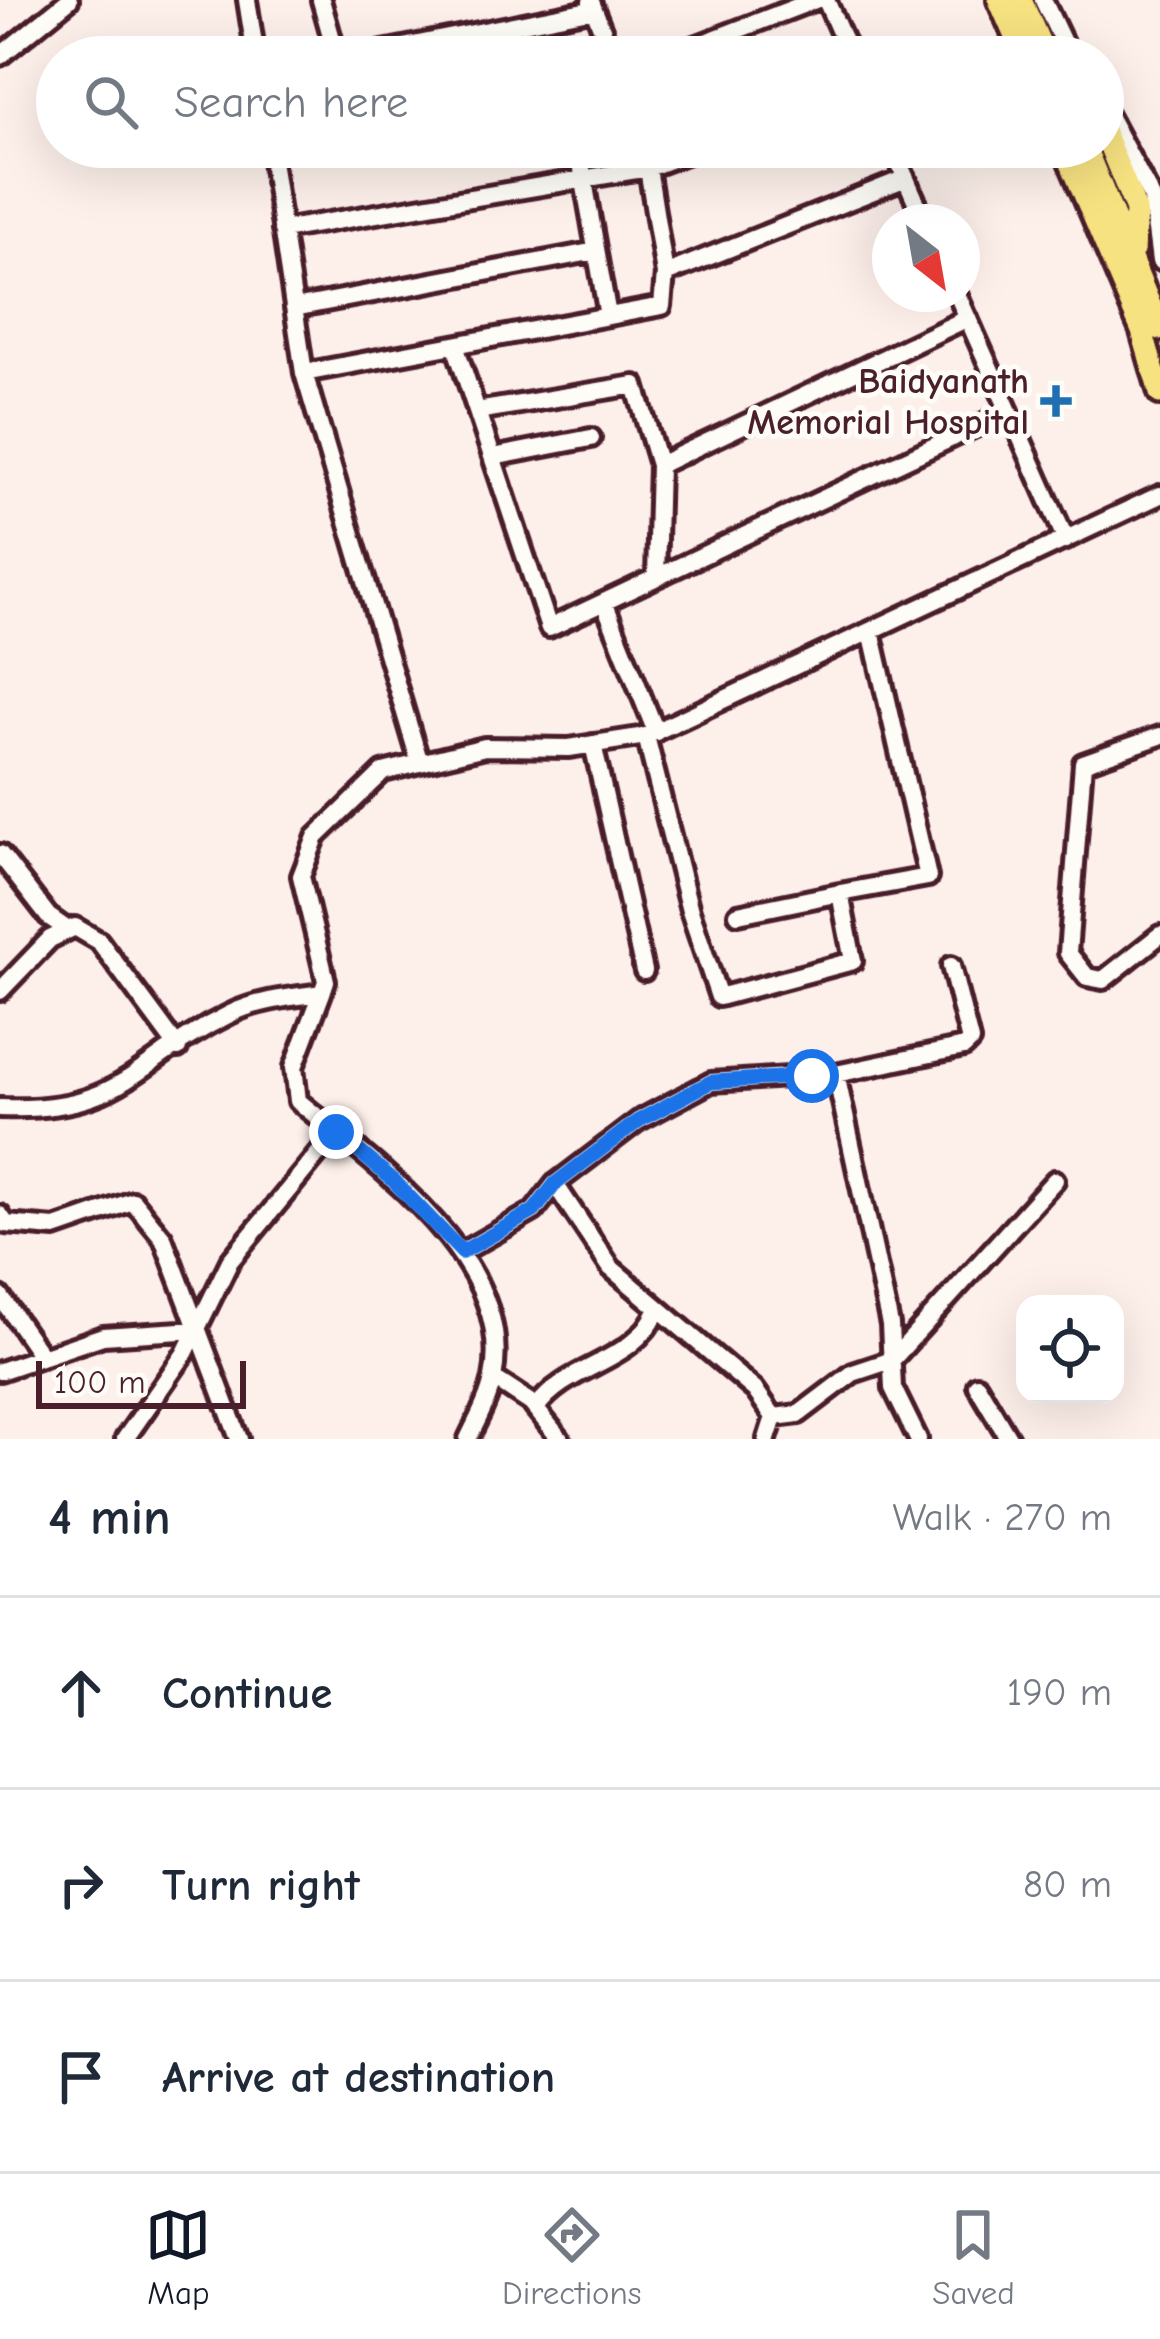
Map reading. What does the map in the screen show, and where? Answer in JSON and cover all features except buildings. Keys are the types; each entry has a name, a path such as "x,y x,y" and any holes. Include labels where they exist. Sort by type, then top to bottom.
{"main road":[{"path":"999,0 1015,36"},
{"path":"1021,0 1037,36"},
{"path":"1074,168 1154,333"},
{"path":"1094,168 1134,258 1154,333 1160,393"},
{"path":"1119,168 1136,210 1134,258"}],"street":[{"path":"0,56 69,0"},
{"path":"247,0 253,36"},
{"path":"321,0 331,36"},
{"path":"722,36 815,0"},
{"path":"826,0 842,36"},
{"path":"1043,0 1060,36"},
{"path":"450,36 592,5 605,36"},
{"path":"1124,145 1152,198 1154,245 1160,261"},
{"path":"273,168 304,373 419,760"},
{"path":"581,168 608,316"},
{"path":"282,230 648,168 665,274 662,306 304,373"},
{"path":"901,168 917,204"},
{"path":"665,274 906,178"},
{"path":"294,308 596,251"},
{"path":"965,312 1066,539"},
{"path":"659,465 968,318"},
{"path":"455,345 549,628 1009,411"},
{"path":"477,411 635,385 659,465 656,577"},
{"path":"493,458 591,438"},
{"path":"468,1439 493,1378 495,1348 473,1265 393,1180 298,1101 294,1066 326,981 301,876 316,837 383,772 485,747 593,744 651,734 1160,495"},
{"path":"604,602 651,734 690,911 719,997 853,961 840,893"},
{"path":"738,914 928,877 871,631"},
{"path":"1160,736 1083,763 1068,953 1087,976 1103,980 1160,935"},
{"path":"593,744 644,971"},
{"path":"0,854 48,916 65,928"},
{"path":"0,991 65,928 75,927 98,940 178,1048"},
{"path":"462,1252 534,1211 555,1184 638,1121 711,1082 836,1074 964,1047 970,1041 951,966"},
{"path":"0,1108 49,1110 104,1096 231,1013 280,998 322,993"},
{"path":"836,1074 890,1325 900,1408 918,1439"},
{"path":"125,1439 196,1330 230,1261 336,1132"},
{"path":"773,1417 799,1414 853,1373 892,1360 1055,1180"},
{"path":"555,1184 611,1268 754,1390 773,1417"},
{"path":"2,1223 55,1228 134,1202 164,1238 239,1439"},
{"path":"0,1296 42,1357"},
{"path":"536,1408 555,1388 640,1341 658,1309"},
{"path":"0,1371 103,1336 196,1330"},
{"path":"493,1378 536,1408 560,1439"},
{"path":"977,1384 1009,1439"},
{"path":"767,1439 773,1417"}],"place":[{"name":"Baidyanath Memorial Hospital","path":"1056,401"}],"route":[{"path":"336,1132 393,1180 462,1252 534,1211 555,1184 638,1121 711,1082 812,1076"}]}
